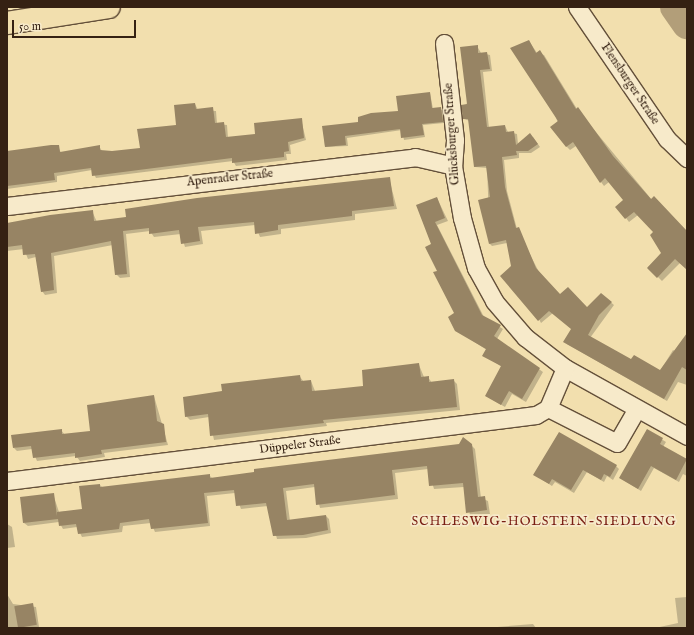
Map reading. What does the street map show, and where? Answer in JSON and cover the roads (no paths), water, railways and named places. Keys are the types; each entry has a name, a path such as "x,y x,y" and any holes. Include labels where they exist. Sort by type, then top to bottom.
{"highway":[{"path":"7,23 109,7"}],"street":[{"name":"Flensburger Straße","path":"577,7 667,139 687,158"},
{"name":"Glücksburger Straße","path":"444,43 455,140 452,166 462,218 476,268 494,301 526,337 565,368 687,436"},
{"name":"Apenrader Straße","path":"7,206 414,157 452,166"},
{"path":"565,368 548,408 617,443 637,409"},
{"name":"Düppeler Straße","path":"7,481 536,415 548,408"}],"waterway":[{"path":"675,7 687,24"}],"district":[{"name":"SCHLESWIG-HOLSTEIN-SIEDLUNG","path":"544,522"}]}
